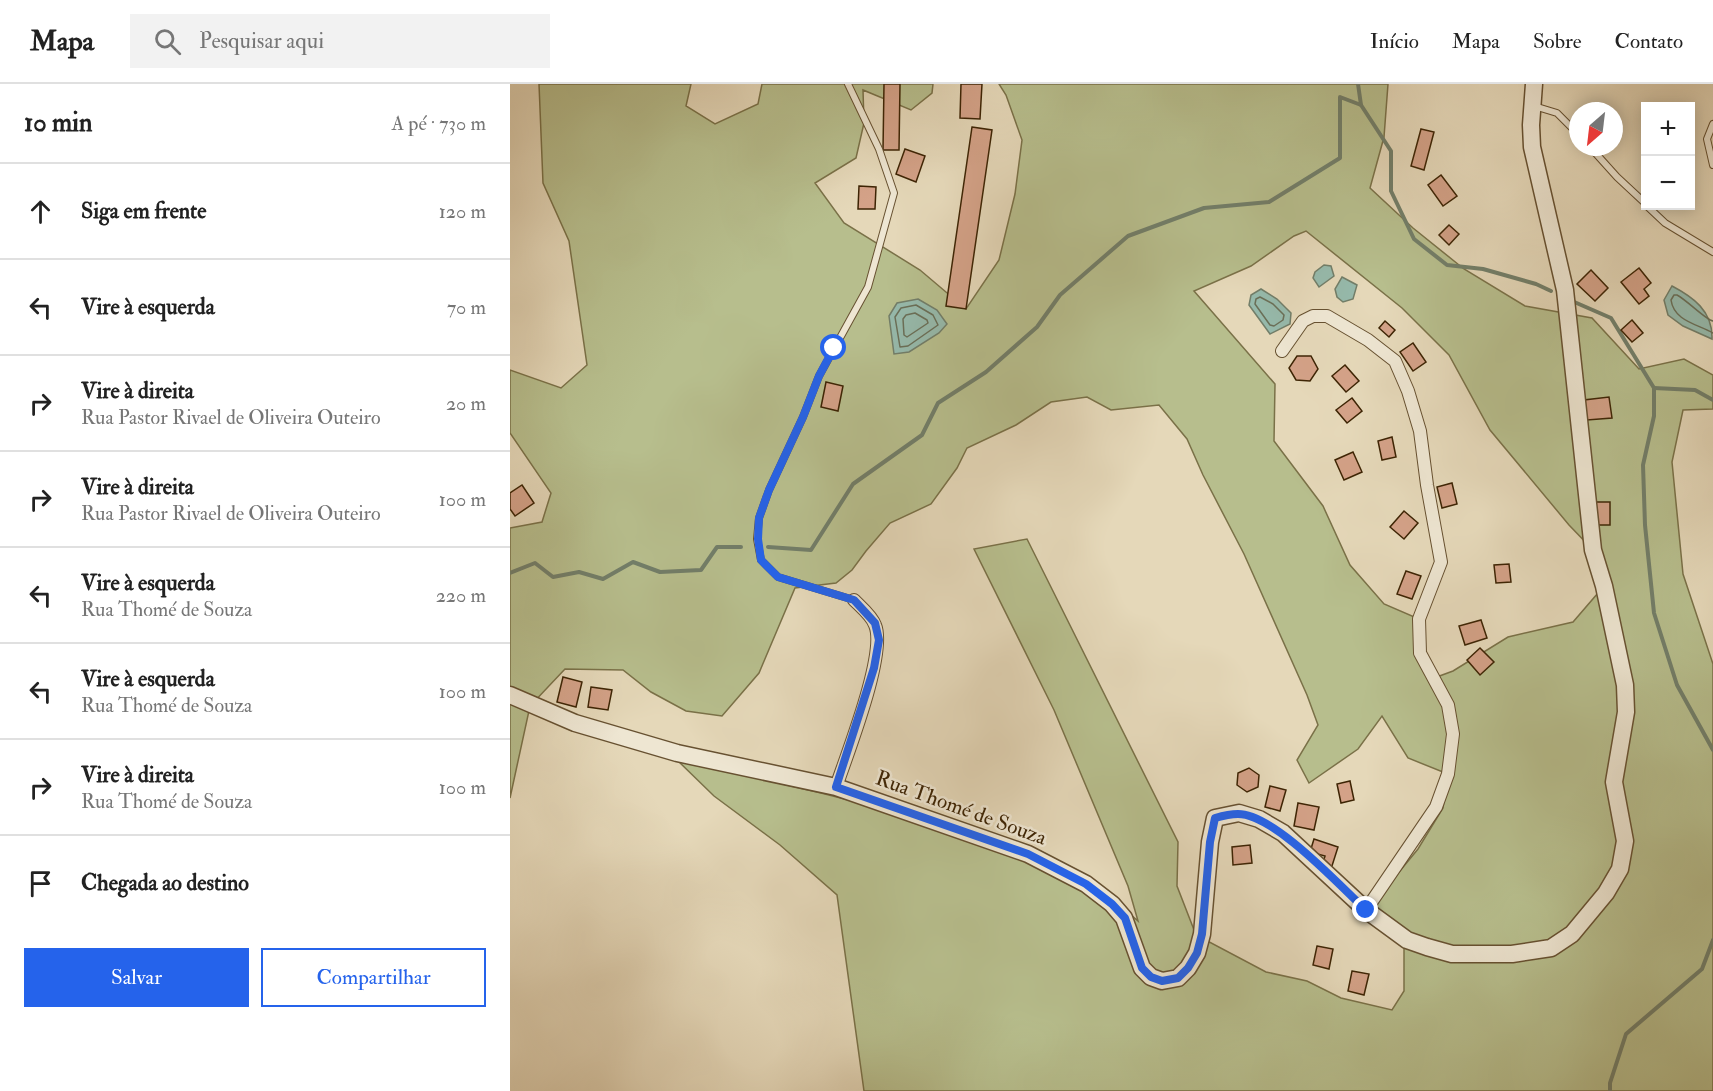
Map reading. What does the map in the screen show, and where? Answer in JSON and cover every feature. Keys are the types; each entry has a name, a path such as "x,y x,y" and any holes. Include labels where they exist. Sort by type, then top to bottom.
{"street":[{"path":"1282,351 1303,321 1313,316 1327,316 1368,339 1395,361 1408,391 1420,431 1426,485 1441,562 1419,619 1420,653 1448,705 1453,734 1448,774 1436,807 1366,910 1407,940 1452,954 1512,954 1551,948 1572,934 1606,893 1620,869 1625,841 1614,782 1626,712 1625,686 1604,586 1593,550 1565,290 1532,147 1534,84"},
{"path":"836,787 874,668 879,640 875,623 854,600"},
{"name":"Rua Thomé de Souza","path":"510,695 575,723 666,749 836,787 1028,854 1086,884 1112,904 1125,918 1142,968 1151,977 1162,981 1178,978 1188,968 1197,953 1202,934 1210,842 1215,818 1239,813 1259,819 1283,833 1366,910"}],"lane":[{"path":"848,84 879,149 894,193 868,287 819,376 803,417 769,490 759,518 758,539 761,560 778,577 854,600"},
{"path":"1533,106 1557,113 1569,125"},
{"path":"1713,124 1707,139 1713,165"},
{"path":"1598,156 1641,200"},
{"path":"1651,210 1665,223 1713,252"}],"green space":[{"path":"539,84 691,84 686,106 715,124 758,104 762,84 933,84 932,93 911,110 863,90 864,123 856,158 815,183 844,223 920,270 966,309 999,260 1015,194 1022,140 1006,95 999,84 1388,84 1384,137 1370,188 1413,228 1464,269 1525,306 1592,318 1639,369 1684,359 1713,375 1713,409 1683,410 1672,462 1683,574 1713,664 1713,1091 864,1091 837,895 780,845 714,796 676,759 1030,846 1121,906 1138,921 1128,886 1054,710 974,549 1027,539 1178,842 1177,886 1196,935 1266,972 1307,981 1341,998 1392,1010 1404,991 1404,935 1371,906 1418,849 1443,808 1448,774 1408,758 1382,716 1358,749 1309,783 1297,760 1318,725 1307,695 1244,554 1187,439 1159,405 1111,410 1087,397 1051,402 1016,425 967,448 957,468 931,504 890,523 852,570 836,583 795,588 759,673 722,716 686,711 651,692 623,670 565,669 530,706 510,798 510,528 542,522 551,493 510,433 510,370 561,388 587,365 569,241 543,183","holes":["1306,231 1402,308 1449,355 1490,430 1569,525 1593,550 1604,586 1573,622 1508,637 1453,671 1434,678 1420,653 1419,619 1384,604 1350,565 1323,506 1274,441 1275,384 1194,291 1251,266 1294,236"]}],"water":[{"path":"1324,265 1331,266 1334,276 1319,287 1313,278 1315,272"},
{"path":"1342,277 1357,285 1353,299 1343,302 1337,297 1335,289"},
{"path":"1672,286 1700,306 1709,320 1712,339 1683,326 1668,315 1664,300"},
{"path":"1261,289 1277,299 1291,313 1290,324 1270,334 1249,305 1251,295"},
{"path":"918,299 937,310 947,324 939,333 909,352 894,354 889,316 897,303"}],"building":[{"path":"884,84 900,84 899,150 883,150"},
{"path":"961,84 982,84 980,119 960,118"},
{"path":"972,127 992,130 966,309 946,306"},
{"path":"1421,129 1434,132 1424,170 1411,166"},
{"path":"905,149 925,156 916,182 896,174"},
{"path":"1441,175 1457,196 1443,206 1428,185"},
{"path":"859,186 876,187 875,209 858,209"},
{"path":"1449,225 1459,234 1449,245 1439,235"},
{"path":"1639,268 1651,283 1644,289 1649,296 1639,304 1621,282"},
{"path":"1591,270 1608,288 1595,301 1577,284"},
{"path":"1632,320 1643,333 1632,342 1621,330"},
{"path":"1385,321 1395,330 1389,337 1379,328"},
{"path":"1413,343 1426,362 1413,371 1400,352"},
{"path":"1297,356 1311,356 1318,369 1310,381 1296,380 1289,368"},
{"path":"1345,365 1359,381 1346,392 1332,376"},
{"path":"826,382 843,386 838,411 821,407"},
{"path":"1609,397 1612,418 1587,420 1584,400"},
{"path":"1352,398 1362,411 1347,423 1336,410"},
{"path":"1392,437 1396,457 1382,460 1378,441"},
{"path":"1353,452 1362,472 1344,480 1335,460"},
{"path":"1452,483 1457,504 1442,508 1437,487"},
{"path":"522,485 534,503 515,516 510,509 510,493"},
{"path":"1594,502 1610,502 1610,525 1594,525"},
{"path":"1404,511 1418,523 1404,539 1390,527"},
{"path":"1509,564 1511,582 1496,583 1494,565"},
{"path":"1406,571 1421,576 1412,599 1397,594"},
{"path":"1481,620 1487,638 1465,645 1459,626"},
{"path":"1480,648 1494,662 1480,675 1467,660"},
{"path":"563,677 582,682 576,707 557,702"},
{"path":"591,687 612,690 608,710 588,707"},
{"path":"1249,768 1259,775 1258,787 1247,792 1237,785 1238,773"},
{"path":"1350,781 1354,800 1341,803 1337,784"},
{"path":"1270,786 1286,790 1280,811 1265,807"},
{"path":"1298,803 1319,807 1314,830 1294,826"},
{"path":"1314,839 1338,847 1331,869 1322,866 1325,856 1310,852"},
{"path":"1250,845 1252,863 1233,865 1232,847"},
{"path":"1317,946 1333,949 1329,969 1313,965"},
{"path":"1352,971 1369,974 1364,995 1348,991"}],"waterway":[{"path":"1358,84 1361,105 1391,151 1391,191 1414,239 1447,265 1483,269 1536,284 1551,291"},
{"path":"768,547 811,550 853,484 922,435 938,403 986,372 1037,327 1060,295 1128,236 1204,208 1269,202 1340,158 1340,97 1361,105"},
{"path":"1572,301 1611,318 1654,388 1654,416 1643,465 1645,525 1654,613 1677,685 1713,750"},
{"path":"1654,388 1695,390 1713,400"},
{"path":"510,573 535,563 553,577 579,572 603,579 633,562 660,572 701,570 717,547 741,547"},
{"path":"1610,1091 1610,1083 1626,1034 1702,969 1713,940"}],"route":[{"path":"834,348 819,376 787,454 769,490 759,518 758,539 761,560 778,577 854,600 875,623 879,640 874,668 836,787 1028,854 1059,868 1086,884 1112,904 1125,918 1142,968 1151,977 1162,981 1178,978 1188,968 1197,953 1202,934 1210,842 1215,818 1239,813 1259,819 1283,833 1366,910"}]}
